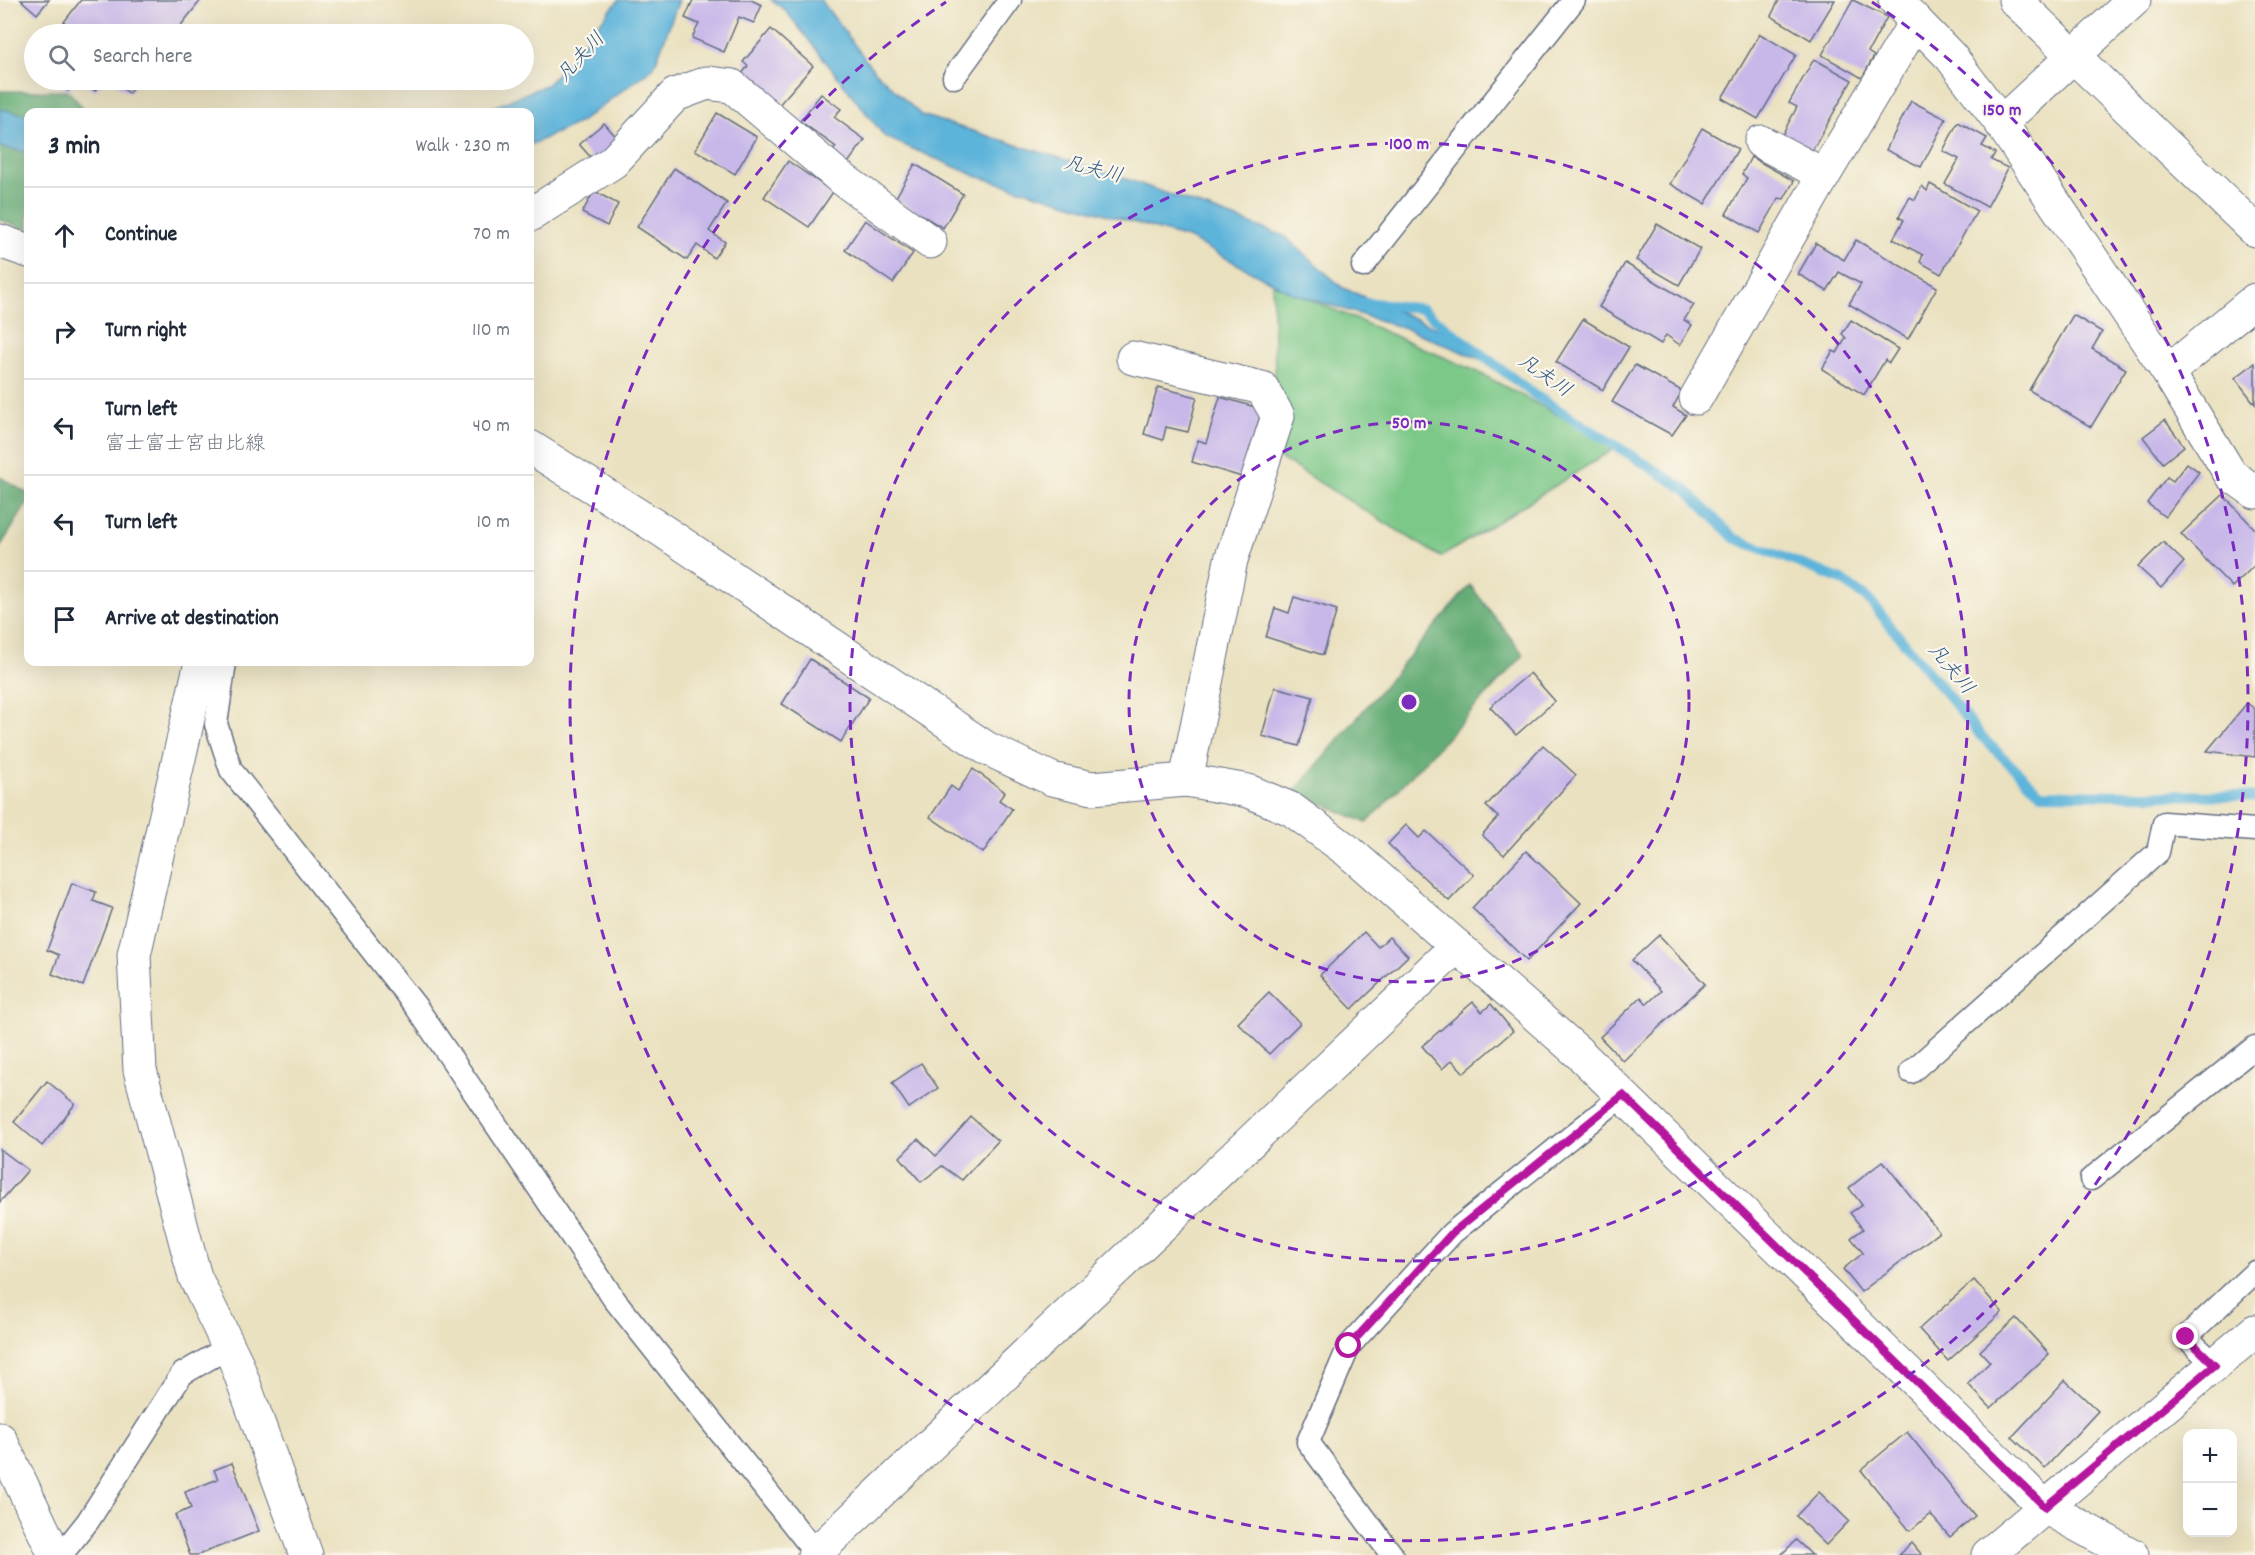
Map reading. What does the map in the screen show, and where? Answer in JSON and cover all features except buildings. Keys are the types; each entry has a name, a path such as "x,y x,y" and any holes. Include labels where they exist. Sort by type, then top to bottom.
{"street":[{"path":"2015,0 2255,230"},
{"path":"2001,123 2134,0"},
{"path":"1696,398 1824,175 1906,10 1951,57 2001,123 2168,372 2231,475 2255,492"},
{"path":"534,212 613,162 675,95 707,83 732,86 837,176 930,242"},
{"path":"1761,142 1824,175"},
{"path":"0,242 24,250"},
{"path":"2168,372 2255,300"},
{"path":"1133,358 1262,388 1278,416 1231,560 1186,780"},
{"path":"534,450 663,531 986,748 1052,779 1092,788 1186,780 1248,791 1291,809 1348,851 1580,1053 2045,1507 2132,1555"},
{"path":"200,666 134,955 140,1070 195,1277 236,1362 306,1555"},
{"path":"816,1554 1457,946"},
{"path":"1988,1555 2255,1331"},
{"path":"0,1439 55,1555"}],"lane":[{"path":"954,77 1010,0"},
{"path":"1363,267 1574,0"},
{"path":"224,666 216,724 231,770 417,1008 614,1299 816,1554"},
{"path":"1911,1072 2158,852 2163,824 2255,830"},
{"path":"2091,1179 2255,1047"},
{"path":"1392,1555 1308,1442 1349,1346 1452,1233 1623,1095"},
{"path":"2215,1365 2186,1337 2255,1272"},
{"path":"61,1555 88,1521 182,1374 229,1347"}],"green space":[{"path":"0,91 68,91 83,108 24,108 24,229 0,220"},
{"path":"1272,283 1476,371 1617,447 1441,557 1278,457"},
{"path":"0,477 24,492 24,508 0,547"},
{"path":"1470,585 1524,655 1367,823 1294,792"}],"water":[{"path":"619,0 679,0 654,67 580,122 534,143 534,108 491,108 548,84"},
{"path":"771,0 821,0 871,67 921,115 1121,177 1284,236 1343,288 1461,338 1496,366 1410,330 1292,293 1190,239 976,176 885,137 786,11"},
{"path":"0,109 24,114 24,151 0,147"}],"waterway":[{"name":"凡夫川","path":"1366,302 1422,309 1535,395 1685,489 1734,538 1842,580 1869,600 1983,738 2041,794 2255,798"}],"route":[{"path":"1349,1346 1452,1233 1623,1095 2045,1507 2215,1365 2186,1337"}]}
